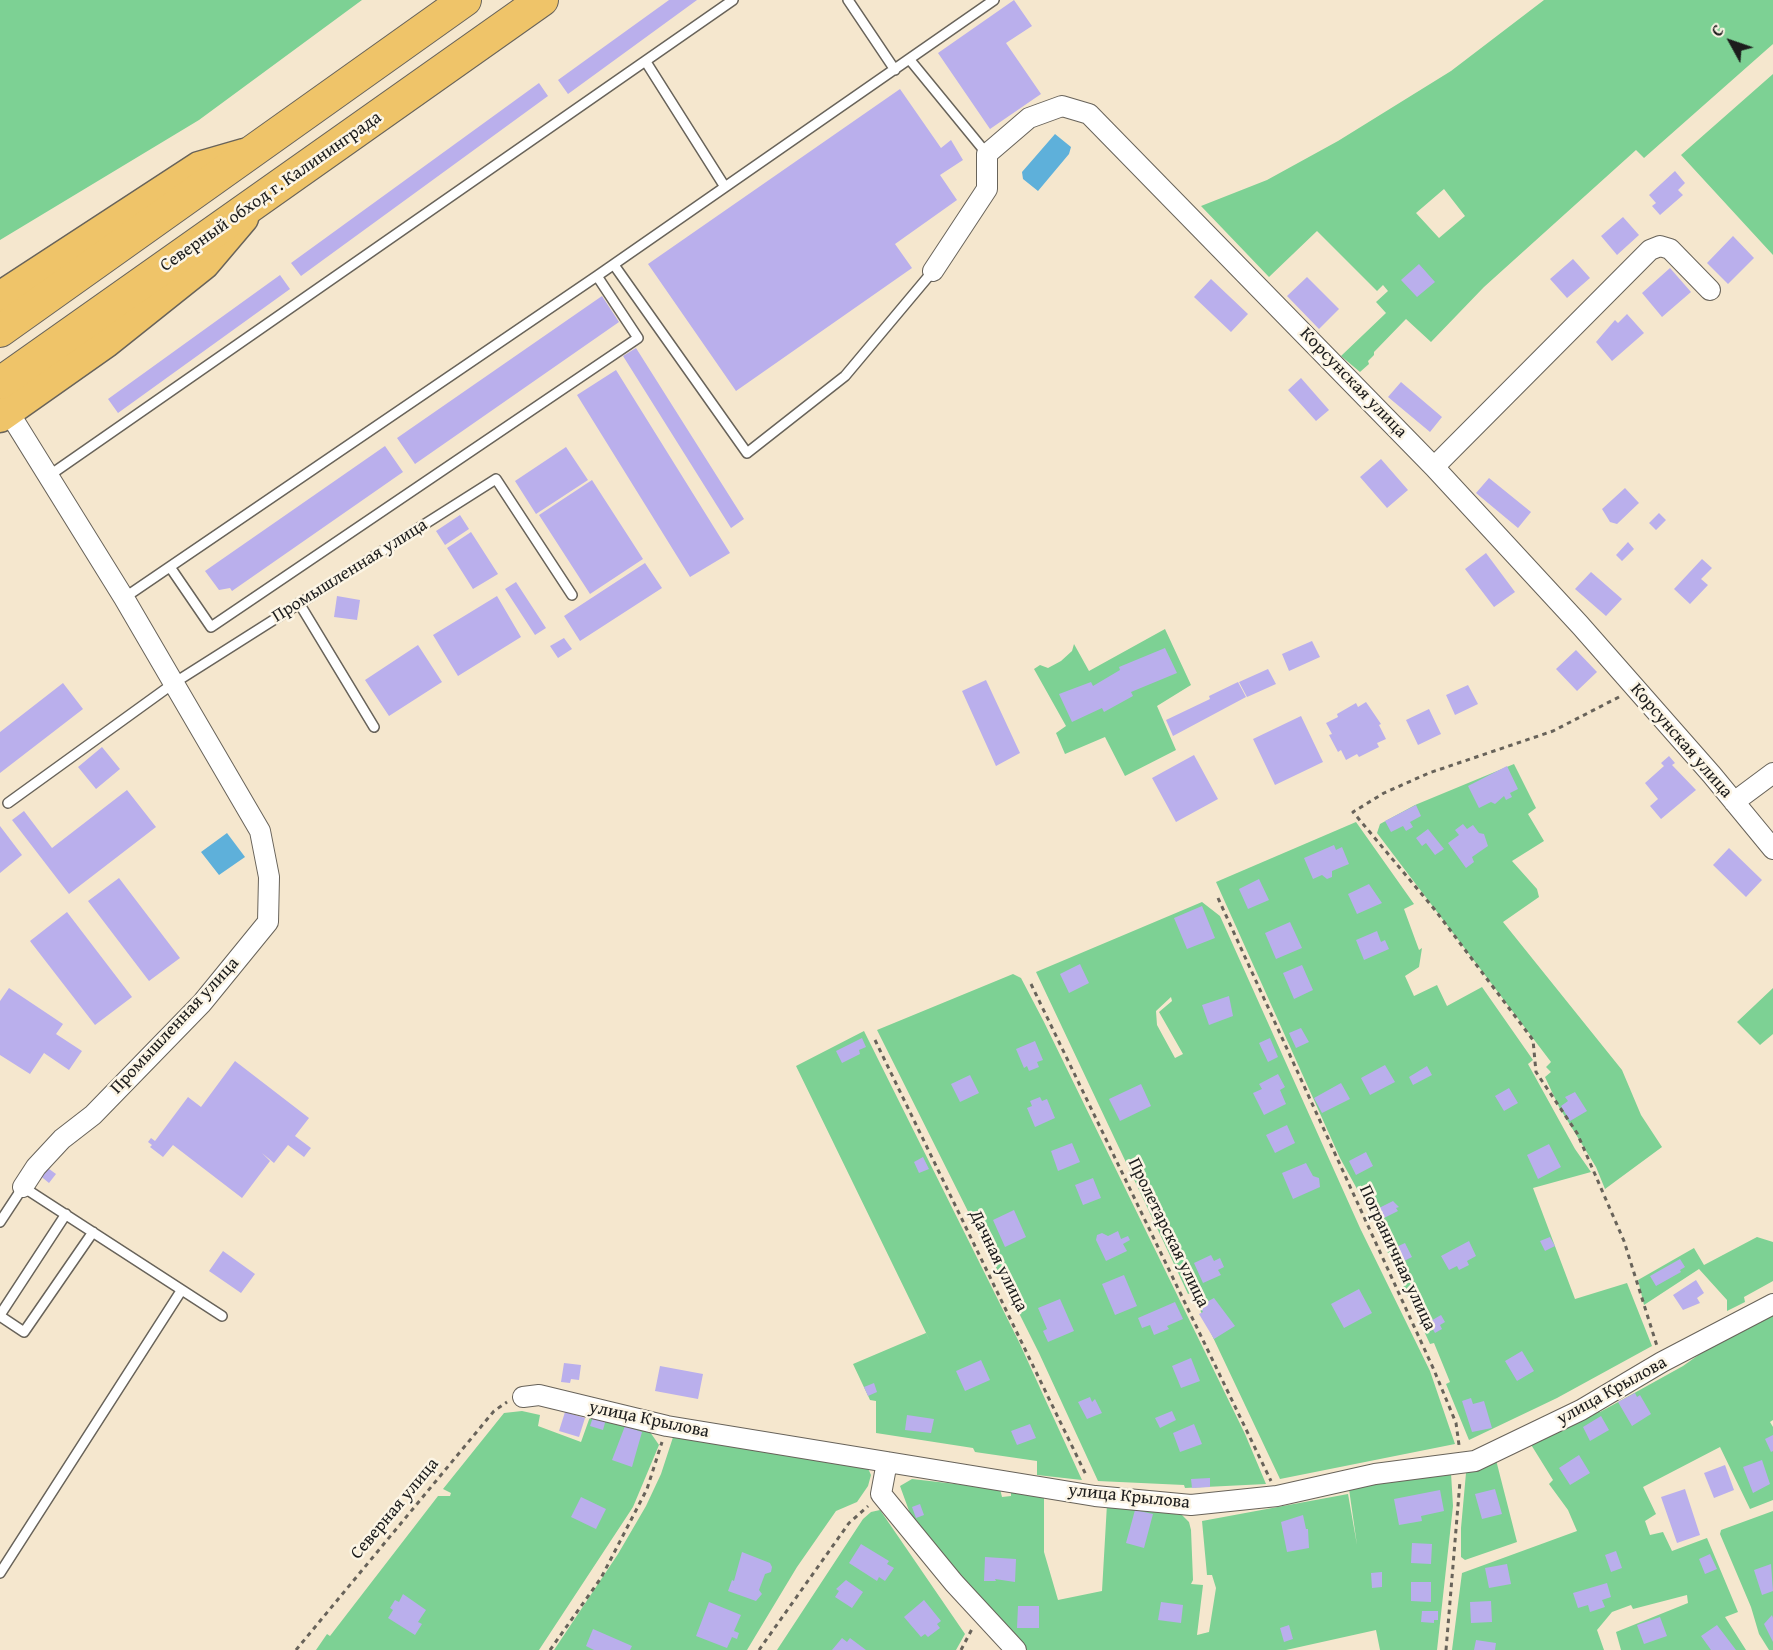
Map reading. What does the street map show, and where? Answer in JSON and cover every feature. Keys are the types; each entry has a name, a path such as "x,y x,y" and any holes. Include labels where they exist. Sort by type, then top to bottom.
{"highway":[{"path":"0,330 161,219 247,153 465,0"},
{"name":"Северный обход г. Калининграда","path":"3,404 254,204 542,0"}],"main road":[{"path":"0,297 199,167 247,153"}],"street":[{"name":"Корсунская улица","path":"987,154 1029,118 1062,106 1089,114 1434,467 1636,688 1773,849"},
{"path":"933,271 987,189 987,154"},
{"path":"1434,467 1650,250 1660,246 1670,249 1710,290"},
{"name":"Промышленная улица","path":"3,404 124,598 260,831 268,878 268,922 202,1003 93,1115 62,1139 23,1187"},
{"path":"1734,802 1773,773"},
{"name":"улица Крылова","path":"523,1397 539,1395 668,1426 1095,1496 1191,1505 1277,1496 1375,1474 1475,1461 1581,1410 1662,1362 1773,1304"},
{"path":"887,1462 881,1494 947,1574 1016,1650"}],"lane":[{"path":"50,476 733,0"},
{"path":"848,0 896,70"},
{"path":"124,598 614,265 994,0"},
{"path":"910,60 987,154"},
{"path":"646,62 725,187"},
{"path":"614,265 747,453 845,376 933,271"},
{"path":"170,567 211,627 638,338 597,276"},
{"name":"Промышленная улица","path":"174,683 496,479 573,595"},
{"path":"299,603 374,727"},
{"path":"8,803 174,683"},
{"path":"0,1222 23,1187 222,1316"},
{"path":"66,1214 0,1316 24,1332 93,1232"},
{"path":"0,1573 181,1291"}],"path":[{"path":"1636,688 1553,731 1429,773 1384,793 1353,812 1435,910 1533,1041 1536,1072 1577,1133 1624,1241 1662,1362"},
{"name":"Пограничная улица","path":"1218,898 1434,1370 1456,1423 1462,1462 1446,1650"},
{"name":"Пролетарская улица","path":"1031,984 1194,1317 1277,1496"},
{"name":"Дачная улица","path":"875,1040 1080,1459 1095,1496"},
{"name":"Северная улица","path":"296,1650 494,1411 508,1401 523,1397"},
{"path":"550,1650 601,1578 647,1490 668,1426"},
{"path":"759,1650 849,1523 881,1494"}],"green space":[{"path":"0,0 362,0 199,120 0,240"},
{"path":"1544,0 1773,0 1773,44 1644,158 1636,150 1484,287 1431,342 1406,319 1374,352 1368,361 1369,364 1360,372 1341,356 1386,313 1376,302 1388,291 1383,285 1377,291 1317,231 1269,277 1201,206 1267,180 1338,141 1451,71","holes":["1444,189 1465,216 1439,238 1416,213"]},
{"path":"1773,74 1773,255 1681,155"},
{"path":"1165,629 1191,685 1157,706 1176,750 1125,776 1105,737 1065,754 1056,733 1066,726 1034,669 1040,665 1048,668 1061,661 1072,651 1074,644 1089,671"},
{"path":"1514,764 1536,808 1528,814 1544,841 1512,861 1537,889 1539,897 1503,922 1622,1070 1641,1115 1662,1147 1605,1189 1596,1167 1559,1107 1545,1077 1551,1072 1546,1067 1551,1062 1377,833 1380,824 1415,805"},
{"path":"1356,822 1414,904 1404,909 1419,950 1422,948 1419,967 1405,976 1414,996 1437,985 1447,1006 1482,987 1533,1060 1528,1064 1575,1149 1591,1172 1533,1188 1575,1299 1627,1283 1652,1346 1557,1398 1469,1440 1446,1384 1450,1382 1434,1343 1430,1344 1387,1251 1390,1249 1340,1158 1216,882"},
{"path":"1202,902 1220,916 1360,1228 1430,1371 1455,1444 1280,1479 1192,1293 1188,1294 1036,972","holes":["1171,997 1172,1001 1159,1012 1183,1054 1175,1058 1157,1025 1156,1011"]},
{"path":"1013,974 1021,978 1044,1022 1245,1434 1266,1484 1185,1488 1184,1485 1098,1481 1039,1353 877,1030"},
{"path":"1773,988 1773,1034 1760,1045 1737,1022"},
{"path":"864,1031 1019,1342 1082,1480 1037,1475 1037,1461 975,1452 973,1448 876,1433 876,1401 870,1400 853,1364 926,1333 930,1341 796,1066"},
{"path":"1757,1237 1773,1242 1773,1281 1744,1297 1745,1302 1727,1311 1727,1300 1699,1269 1644,1305 1638,1280 1694,1248 1704,1265"},
{"path":"1773,1315 1773,1420 1770,1422 1773,1427 1773,1500 1750,1509 1720,1447 1643,1487 1656,1514 1645,1521 1650,1535 1663,1532 1672,1551 1707,1538 1738,1612 1725,1617 1746,1650 1621,1650 1616,1632 1688,1603 1687,1595 1633,1609 1631,1605 1612,1612 1597,1630 1604,1650 1452,1650 1462,1573 1577,1531 1568,1510 1549,1484 1553,1480 1530,1443 1595,1407 1600,1412 1683,1366 1728,1334"},
{"path":"522,1411 540,1415 538,1426 581,1442 591,1414 648,1429 659,1445 633,1507 539,1650 316,1650 327,1634 330,1636 438,1496 450,1496 451,1493 443,1489 504,1413"},
{"path":"676,1428 866,1464 871,1475 868,1486 857,1502 836,1511 797,1567 747,1650 554,1650 618,1554 646,1506 661,1474"},
{"path":"1495,1456 1517,1542 1465,1560 1461,1557 1461,1528 1466,1473 1491,1461"},
{"path":"1442,1471 1451,1473 1453,1506 1437,1650 1380,1650 1376,1630 1286,1650 1023,1650 976,1592 973,1592 969,1584 940,1556 912,1519 900,1486 912,1479 1000,1489 1002,1497 1011,1496 1011,1490 1044,1493 1044,1552 1058,1600 1102,1591 1107,1504 1182,1515 1189,1522 1191,1530 1193,1580 1191,1584 1203,1585 1197,1635 1209,1632 1216,1588 1212,1575 1207,1575 1202,1521 1348,1494 1357,1545 1349,1489"},
{"path":"880,1510 965,1634 956,1650 777,1650 863,1519 871,1512"},
{"path":"1773,1511 1773,1650 1769,1650 1759,1634 1751,1607 1720,1534 1721,1530"}],"water":[{"path":"1055,134 1071,147 1069,154 1038,191 1023,179 1022,172"},
{"path":"227,833 245,857 219,875 201,852"}],"building":[{"path":"669,0 697,0 568,94 558,80"},
{"path":"1014,0 1032,26 1006,43 1041,94 990,129 938,53"},
{"path":"539,83 548,96 301,276 291,263"},
{"path":"900,89 941,148 951,140 963,160 940,175 957,200 895,244 912,268 736,391 648,264"},
{"path":"1675,171 1685,183 1678,190 1683,195 1660,215 1652,206 1656,203 1649,195"},
{"path":"1623,217 1639,235 1617,255 1601,236"},
{"path":"1733,236 1754,258 1728,284 1707,263"},
{"path":"1573,259 1590,278 1567,298 1550,279"},
{"path":"1419,264 1435,282 1417,297 1401,280"},
{"path":"1670,268 1691,292 1662,317 1642,293"},
{"path":"280,275 290,289 118,413 108,399"},
{"path":"1307,277 1339,309 1319,329 1287,296"},
{"path":"1211,279 1248,314 1231,332 1194,297"},
{"path":"602,296 619,322 415,464 397,438"},
{"path":"1627,314 1644,333 1612,361 1596,342 1615,320 1618,323"},
{"path":"636,348 744,519 731,528 623,356"},
{"path":"616,370 730,553 690,577 577,395"},
{"path":"1301,378 1329,410 1316,421 1288,390"},
{"path":"1401,382 1442,417 1430,432 1388,397"},
{"path":"385,446 403,472 232,591 230,588 219,590 205,571"},
{"path":"566,447 588,480 536,514 515,481"},
{"path":"1381,459 1408,490 1387,508 1360,477"},
{"path":"1489,478 1531,512 1518,528 1476,493"},
{"path":"592,480 643,559 590,594 539,515"},
{"path":"1625,488 1639,503 1617,524 1610,522 1602,509"},
{"path":"1659,513 1666,520 1656,530 1649,523"},
{"path":"460,515 469,529 445,545 436,531"},
{"path":"471,532 498,574 473,589 447,548"},
{"path":"1628,542 1634,549 1622,561 1616,555"},
{"path":"1486,553 1515,592 1494,607 1465,569"},
{"path":"1702,559 1712,568 1701,579 1708,585 1690,604 1674,589"},
{"path":"645,563 662,588 580,641 564,616"},
{"path":"1591,572 1622,599 1606,616 1575,589"},
{"path":"516,582 546,628 535,635 505,589"},
{"path":"337,596 360,600 357,620 334,617"},
{"path":"497,596 521,637 458,676 433,635"},
{"path":"564,638 572,649 558,658 550,646"},
{"path":"1312,641 1320,657 1289,671 1282,654"},
{"path":"418,645 442,682 389,716 365,680"},
{"path":"1165,648 1177,673 1131,692 1133,696 1104,712 1102,708 1072,722 1059,694 1091,682 1093,686 1120,670 1119,667"},
{"path":"1576,650 1597,672 1577,691 1556,669"},
{"path":"1268,669 1276,684 1247,697 1239,682"},
{"path":"986,680 1020,753 996,766 962,691"},
{"path":"1238,682 1246,697 1173,736 1166,720 1210,699 1209,696"},
{"path":"63,683 83,709 0,773 0,732"},
{"path":"1468,685 1478,704 1455,715 1446,695"},
{"path":"1366,702 1381,724 1379,725 1386,739 1377,743 1379,747 1359,757 1357,754 1346,760 1341,750 1338,752 1329,735 1332,734 1326,723 1356,703 1358,707"},
{"path":"1429,709 1441,734 1418,745 1406,720"},
{"path":"1301,716 1323,762 1275,785 1253,739"},
{"path":"102,747 120,769 96,789 78,767"},
{"path":"1194,755 1218,799 1176,822 1152,778"},
{"path":"1669,756 1675,763 1672,765 1696,790 1661,819 1650,806 1658,799 1645,783 1664,766 1661,763"},
{"path":"1507,766 1518,789 1510,793 1512,797 1506,800 1504,796 1495,804 1491,802 1479,808 1468,786"},
{"path":"127,790 156,827 69,894 12,820 24,811 52,848"},
{"path":"1416,805 1421,816 1410,822 1413,827 1406,831 1403,826 1391,832 1385,821"},
{"path":"1463,824 1467,829 1473,825 1479,833 1484,834 1488,846 1472,857 1474,862 1466,868 1448,843 1459,835 1455,830"},
{"path":"0,826 22,855 0,873"},
{"path":"1428,829 1444,849 1435,855 1426,843 1422,846 1416,838"},
{"path":"1334,845 1336,850 1342,847 1349,864 1332,871 1332,877 1327,879 1322,875 1313,879 1304,858"},
{"path":"1729,848 1762,880 1746,897 1713,865"},
{"path":"119,878 180,958 149,981 88,901"},
{"path":"1259,879 1269,900 1248,909 1239,889"},
{"path":"1369,884 1382,903 1357,914 1348,894"},
{"path":"1202,906 1215,938 1187,949 1174,918"},
{"path":"67,912 132,997 95,1025 30,941"},
{"path":"1290,922 1302,948 1276,959 1265,933"},
{"path":"1377,931 1381,942 1385,940 1389,949 1364,960 1356,940"},
{"path":"1080,964 1089,983 1069,993 1060,974"},
{"path":"1302,965 1313,990 1294,999 1283,973"},
{"path":"9,988 63,1024 56,1034 82,1051 69,1070 44,1053 30,1074 0,1055 0,1001"},
{"path":"1229,996 1233,1016 1209,1025 1202,1005"},
{"path":"1301,1028 1309,1042 1296,1048 1289,1033"},
{"path":"862,1038 866,1047 859,1050 860,1054 842,1063 836,1051"},
{"path":"1270,1038 1278,1057 1268,1062 1259,1043"},
{"path":"1035,1041 1043,1060 1037,1062 1039,1067 1029,1071 1027,1066 1024,1068 1016,1049"},
{"path":"235,1061 309,1118 295,1136 311,1148 304,1157 288,1145 274,1163 262,1153 270,1161 242,1198 173,1145 163,1157 150,1147 152,1145 148,1142 151,1138 155,1141 188,1097 201,1107"},
{"path":"1385,1065 1395,1082 1370,1095 1361,1078"},
{"path":"1427,1066 1432,1075 1413,1085 1409,1077"},
{"path":"1278,1074 1285,1087 1280,1090 1286,1104 1264,1115 1253,1093 1262,1089 1259,1084"},
{"path":"970,1075 979,1093 960,1102 951,1084"},
{"path":"1341,1083 1350,1099 1322,1113 1314,1098"},
{"path":"1141,1084 1151,1106 1120,1121 1109,1099"},
{"path":"1509,1088 1518,1103 1504,1111 1495,1096"},
{"path":"1575,1092 1587,1111 1570,1121 1561,1106 1568,1101 1565,1097"},
{"path":"1040,1097 1042,1101 1047,1099 1055,1118 1035,1127 1027,1108 1032,1106 1030,1101"},
{"path":"1287,1125 1295,1143 1275,1153 1266,1135"},
{"path":"1072,1143 1080,1162 1058,1171 1051,1151"},
{"path":"1549,1144 1561,1167 1538,1179 1527,1155"},
{"path":"1366,1152 1373,1166 1356,1175 1349,1161"},
{"path":"923,1157 929,1169 919,1173 914,1162"},
{"path":"1306,1163 1313,1176 1319,1178 1320,1187 1293,1199 1282,1173"},
{"path":"45,1166 56,1174 49,1183 38,1174"},
{"path":"1093,1178 1101,1198 1083,1205 1075,1185"},
{"path":"1393,1201 1399,1207 1396,1208 1398,1211 1384,1218 1379,1208"},
{"path":"1014,1210 1026,1237 1005,1247 993,1220"},
{"path":"1118,1231 1121,1239 1128,1236 1130,1240 1123,1244 1127,1251 1106,1261 1096,1240 1097,1235 1102,1233 1108,1236"},
{"path":"1550,1237 1555,1246 1545,1251 1540,1241"},
{"path":"1469,1241 1476,1256 1467,1261 1469,1265 1459,1270 1457,1266 1449,1270 1441,1256"},
{"path":"1405,1243 1412,1257 1400,1263 1394,1248"},
{"path":"223,1251 255,1274 241,1293 209,1271"},
{"path":"1211,1255 1214,1261 1220,1258 1224,1267 1218,1270 1221,1275 1203,1283 1194,1263"},
{"path":"1680,1259 1685,1267 1680,1270 1681,1272 1656,1286 1650,1276"},
{"path":"1124,1275 1137,1306 1115,1315 1102,1284"},
{"path":"1696,1280 1704,1293 1697,1298 1700,1303 1683,1310 1673,1295"},
{"path":"1359,1289 1372,1313 1344,1328 1331,1304"},
{"path":"1214,1298 1235,1326 1214,1339 1199,1314 1203,1312 1199,1306"},
{"path":"1060,1299 1074,1331 1048,1342 1043,1331 1047,1329 1038,1308"},
{"path":"1175,1302 1183,1319 1167,1326 1169,1329 1154,1335 1150,1325 1142,1328 1138,1318"},
{"path":"1441,1315 1445,1322 1440,1325 1442,1329 1435,1333 1429,1322"},
{"path":"1522,1351 1534,1371 1517,1381 1505,1361"},
{"path":"1191,1358 1200,1381 1181,1388 1172,1366"},
{"path":"981,1360 990,1380 965,1391 956,1371"},
{"path":"564,1363 581,1365 579,1380 571,1379 570,1383 561,1382"},
{"path":"660,1366 703,1374 698,1399 655,1391"},
{"path":"874,1383 877,1392 868,1396 864,1387"},
{"path":"1635,1393 1637,1397 1640,1395 1651,1414 1632,1426 1618,1402"},
{"path":"1090,1397 1092,1402 1095,1399 1102,1413 1087,1419 1078,1402"},
{"path":"1471,1398 1473,1404 1484,1401 1492,1428 1472,1432 1462,1401"},
{"path":"1172,1411 1176,1420 1160,1428 1155,1418"},
{"path":"565,1412 585,1418 579,1437 559,1431"},
{"path":"907,1415 934,1419 931,1433 905,1430"},
{"path":"1601,1416 1609,1430 1590,1441 1583,1427"},
{"path":"593,1417 606,1419 603,1430 590,1426"},
{"path":"1030,1424 1036,1438 1017,1445 1011,1431"},
{"path":"1194,1424 1202,1444 1180,1452 1173,1433"},
{"path":"625,1426 642,1432 632,1467 612,1460"},
{"path":"1773,1435 1773,1451 1771,1452 1765,1439"},
{"path":"1579,1455 1590,1473 1570,1485 1559,1468"},
{"path":"1762,1460 1770,1484 1753,1493 1743,1467"},
{"path":"1725,1465 1734,1490 1714,1498 1704,1473"},
{"path":"1210,1478 1210,1487 1192,1488 1191,1479"},
{"path":"1495,1489 1502,1514 1482,1519 1475,1494"},
{"path":"1685,1489 1700,1535 1677,1543 1661,1497"},
{"path":"1440,1490 1444,1511 1421,1516 1422,1521 1399,1525 1394,1499"},
{"path":"581,1497 606,1509 596,1529 571,1517"},
{"path":"920,1504 924,1515 916,1518 912,1507"},
{"path":"1135,1510 1153,1514 1144,1548 1126,1543"},
{"path":"1303,1515 1306,1529 1308,1529 1309,1548 1287,1552 1281,1522"},
{"path":"1412,1543 1432,1544 1431,1564 1411,1563"},
{"path":"861,1544 889,1561 887,1564 894,1568 885,1581 879,1577 877,1581 849,1563"},
{"path":"1616,1551 1622,1568 1611,1572 1605,1555"},
{"path":"742,1552 770,1563 772,1567 771,1572 765,1574 759,1590 762,1594 756,1601 728,1591 732,1580 734,1581"},
{"path":"1710,1554 1717,1569 1705,1574 1699,1559"},
{"path":"985,1557 1016,1559 1015,1582 995,1579 996,1581 984,1581"},
{"path":"1507,1564 1511,1584 1489,1588 1485,1568"},
{"path":"1771,1564 1773,1591 1762,1595 1754,1570"},
{"path":"1382,1572 1382,1587 1372,1588 1371,1573"},
{"path":"846,1580 863,1592 852,1608 835,1597 839,1591 836,1589"},
{"path":"1411,1582 1431,1582 1431,1602 1411,1601"},
{"path":"1607,1583 1611,1597 1602,1600 1605,1607 1590,1612 1588,1605 1578,1608 1573,1593"},
{"path":"403,1594 426,1610 418,1622 422,1624 415,1635 388,1618 395,1600 399,1602"},
{"path":"924,1600 941,1621 937,1624 940,1628 928,1637 925,1634 921,1637 904,1617"},
{"path":"1491,1601 1492,1622 1471,1623 1470,1602"},
{"path":"709,1602 741,1615 734,1631 739,1633 737,1639 732,1637 727,1648 696,1636"},
{"path":"1161,1602 1183,1605 1181,1623 1158,1620"},
{"path":"1018,1606 1039,1606 1039,1628 1017,1628"},
{"path":"1422,1611 1438,1611 1438,1620 1434,1620 1434,1623 1421,1622"},
{"path":"1772,1615 1773,1618 1773,1642 1764,1624"},
{"path":"1660,1617 1667,1636 1644,1644 1637,1625"},
{"path":"1289,1625 1293,1639 1284,1642 1280,1628"},
{"path":"1717,1625 1736,1650 1711,1650 1701,1636"},
{"path":"593,1629 632,1646 630,1650 594,1650 586,1646"},
{"path":"842,1638 847,1642 850,1638 866,1650 832,1650"},
{"path":"1476,1640 1496,1643 1495,1650 1474,1650"}]}
